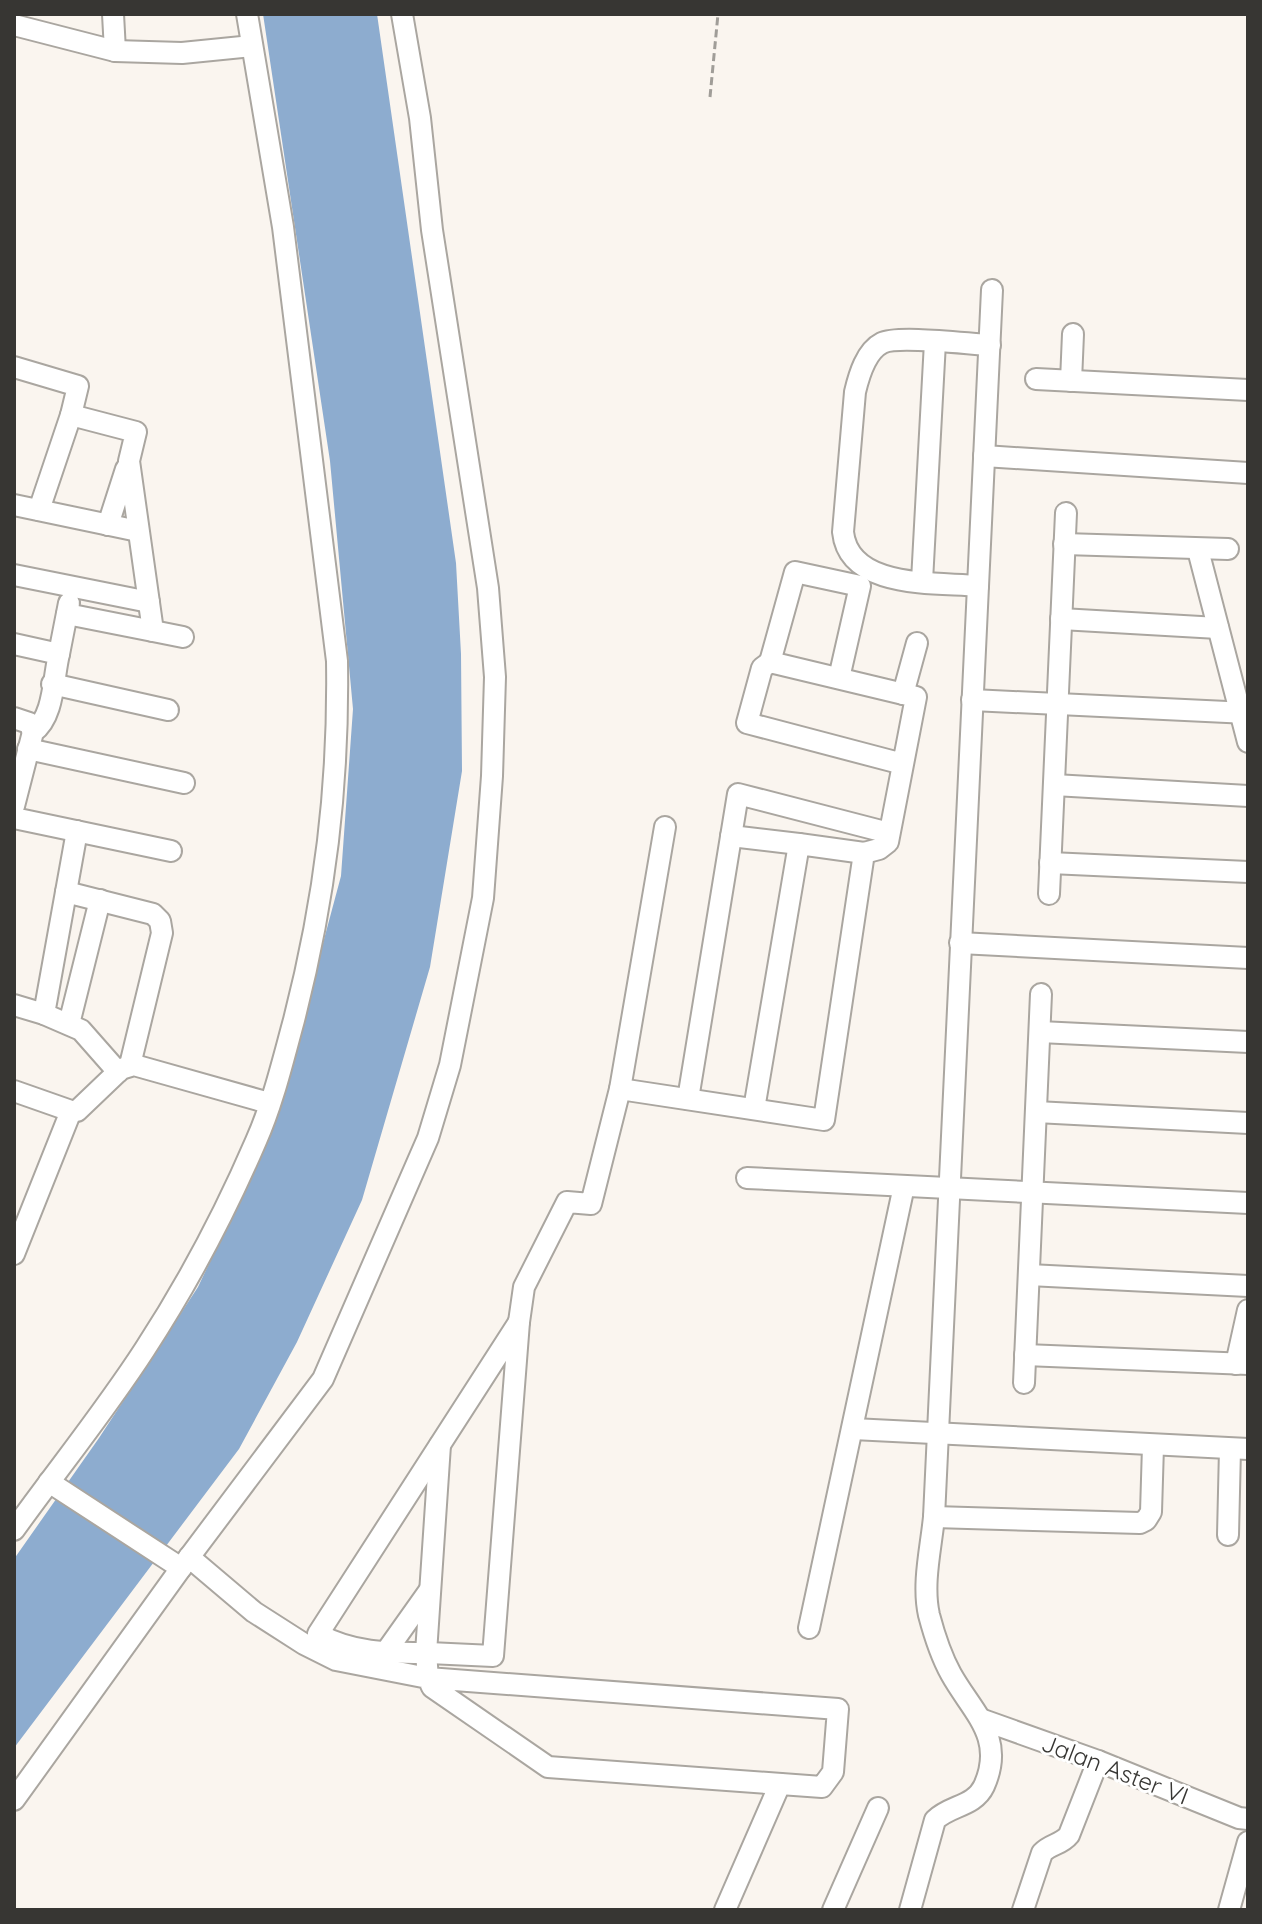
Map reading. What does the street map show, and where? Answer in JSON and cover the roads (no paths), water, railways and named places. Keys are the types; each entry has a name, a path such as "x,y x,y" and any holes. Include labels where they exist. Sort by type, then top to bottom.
{"street":[{"path":"113,14 115,51"},
{"path":"14,1530 144,1350 189,1277 257,1139 285,1055 314,942 329,844 338,724 337,661 283,227 247,14"},
{"path":"14,1800 185,1562 323,1379 428,1138 450,1065 483,898 495,677 488,588 402,14"},
{"path":"14,25 115,51 182,53 252,46"},
{"path":"910,1910 935,1820 941,1814 969,1803 983,1786 990,1764 983,1720 951,1674 930,1616 927,1590 934,1517 992,290"},
{"path":"1071,381 1073,334"},
{"path":"978,586 880,577 847,552 843,532 853,410 860,375 873,350 898,339 990,345"},
{"path":"922,581 935,342"},
{"path":"14,367 78,386 39,510"},
{"path":"1036,379 1248,390"},
{"path":"71,415 136,432 108,525"},
{"path":"984,456 1248,473"},
{"path":"129,461 153,631"},
{"path":"14,505 138,531"},
{"path":"1049,894 1066,513"},
{"path":"1064,544 1228,549"},
{"path":"1198,550 1244,713 1248,742"},
{"path":"839,678 860,586 795,572 770,662 762,668 747,723 903,764"},
{"path":"14,575 149,602"},
{"path":"30,740 47,715 72,587"},
{"path":"67,614 183,637"},
{"path":"1061,619 1218,628"},
{"path":"903,694 917,643"},
{"path":"14,644 59,654"},
{"path":"731,836 864,853 879,849 888,842 916,697 770,662"},
{"path":"52,684 168,710"},
{"path":"972,700 1244,713"},
{"path":"14,718 29,723 30,740 14,806"},
{"path":"30,740 184,783"},
{"path":"1054,785 1248,796"},
{"path":"688,1099 738,794 889,833"},
{"path":"14,818 171,851"},
{"path":"519,1322 318,1634 362,1651 493,1656 524,1287 567,1202 591,1204 620,1089 665,827"},
{"path":"44,1014 77,831"},
{"path":"754,1109 799,844"},
{"path":"620,1089 824,1120 864,853"},
{"path":"1050,863 1248,872"},
{"path":"66,892 153,914 162,927 124,1069"},
{"path":"69,1024 100,900"},
{"path":"960,943 1248,958"},
{"path":"1024,1383 1041,994"},
{"path":"14,1005 69,1024 124,1069"},
{"path":"1040,1032 1248,1042"},
{"path":"14,1091 71,1111 81,1109 124,1069 140,1065 269,1103"},
{"path":"14,1254 17,1232 71,1111"},
{"path":"1036,1112 1248,1123"},
{"path":"747,1178 1248,1203"},
{"path":"809,1628 904,1186"},
{"path":"1029,1275 1248,1286"},
{"path":"1025,1355 1242,1364 1248,1310"},
{"path":"853,1429 1239,1449 1228,1535"},
{"path":"49,1482 185,1562 254,1612 336,1660 428,1678 838,1709 833,1772 822,1787 548,1767 432,1687 428,1678 426,1653 440,1445"},
{"path":"934,1517 1140,1523 1151,1512 1153,1446"},
{"path":"385,1653 430,1590"},
{"name":"Jalan Aster VI","path":"983,1720 1248,1819"},
{"path":"1023,1910 1042,1853 1069,1835 1098,1761"},
{"path":"725,1910 780,1784"},
{"path":"833,1910 878,1808"},
{"path":"1229,1910 1248,1842"}],"water":[{"path":"263,14 377,14 456,563 462,771 430,967 362,1200 297,1342 239,1449 14,1748 14,1559 99,1438 198,1287 274,1126 341,876 353,709 330,461"}]}
